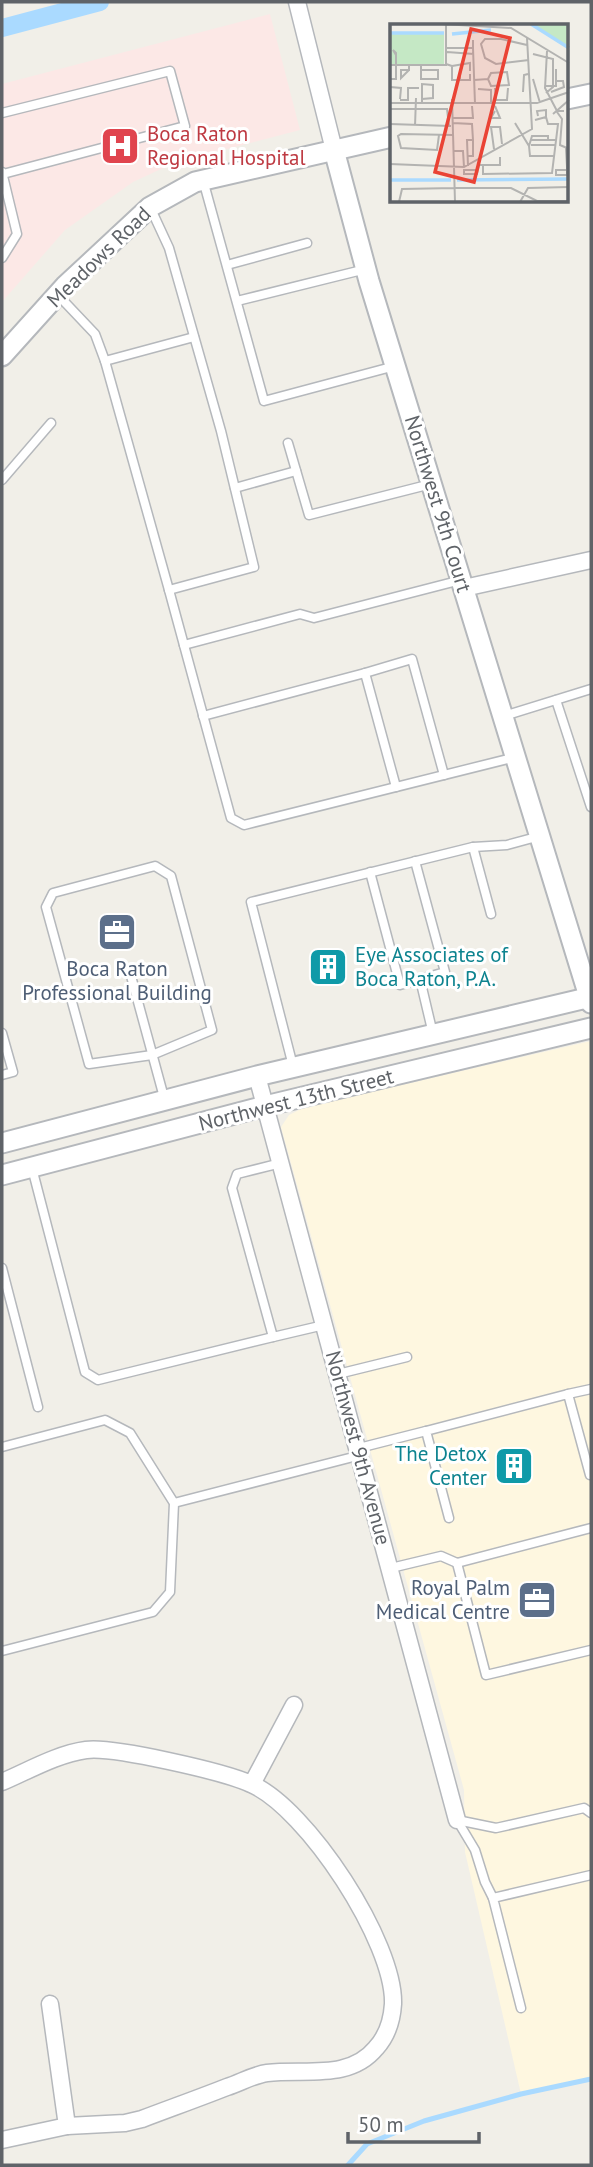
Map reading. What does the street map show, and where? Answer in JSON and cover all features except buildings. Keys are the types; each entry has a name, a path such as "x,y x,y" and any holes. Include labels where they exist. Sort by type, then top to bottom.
{"street":[{"name":"Northwest 9th Court","path":"298,2 366,269 591,999"},
{"path":"568,99 591,94"},
{"name":"Meadows Road","path":"2,356 96,255 150,207 204,180 390,137"},
{"path":"462,584 591,560"},
{"name":"Northwest 13th Street","path":"2,1143 257,1076 591,999"},
{"name":"Northwest 13th Street","path":"2,1175 265,1106 591,1028"},
{"name":"Northwest 9th Avenue","path":"257,1076 457,1820"},
{"path":"251,1784 294,1705"},
{"path":"2,1782 68,1755 104,1749 223,1774 251,1784 294,1814 348,1886 365,1918 391,1986 393,2002 386,2034 364,2059 350,2067 333,2071 263,2074 142,2119 125,2123 68,2126 2,2140"},
{"path":"50,2004 68,2126"}],"lane":[{"path":"2,113 170,71 185,127 2,172 17,234 2,258"},
{"path":"204,180 264,401 395,366"},
{"path":"150,207 169,248 254,567 169,590"},
{"path":"227,265 307,243"},
{"path":"237,302 366,269"},
{"path":"58,295 96,334 231,818 244,825 516,757"},
{"path":"104,361 194,337"},
{"path":"2,480 51,423"},
{"path":"288,443 309,515 431,484"},
{"path":"235,488 296,471"},
{"path":"184,645 300,614 314,618 462,584"},
{"path":"204,716 412,659 444,775"},
{"path":"365,673 396,787"},
{"path":"503,716 591,690"},
{"path":"556,700 591,807"},
{"path":"293,1068 251,902 473,847 507,845 540,836"},
{"path":"473,847 491,914"},
{"path":"370,872 401,985 445,972 415,861"},
{"path":"155,866 171,876 212,1030 152,1055 89,1064 46,907 53,893 155,866"},
{"path":"131,976 165,1101"},
{"path":"420,979 433,1034"},
{"path":"2,1033 13,1072 2,1075"},
{"path":"273,1337 232,1188 237,1174 281,1163"},
{"path":"32,1167 85,1372 98,1380 325,1325"},
{"path":"2,1268 38,1407"},
{"path":"338,1374 407,1357"},
{"path":"174,1503 426,1431 591,1389"},
{"path":"568,1394 590,1475"},
{"path":"2,1447 105,1420 130,1433 174,1503 170,1592 153,1612 2,1651"},
{"path":"426,1431 449,1518"},
{"path":"391,1568 441,1556 457,1563 591,1528"},
{"path":"457,1563 486,1675 591,1650"},
{"path":"457,1820 496,1828 584,1808 591,1813"},
{"path":"457,1820 475,1850 493,1898 521,2008"},
{"path":"493,1898 591,1875"}],"shaded area":[{"name":"Boca Raton Regional Hospital","path":"270,14 300,130 174,163 133,182 65,230 2,302 2,84"},
{"path":"591,1041 591,2079 521,2094 465,1852 464,1790 281,1127 289,1115 303,1108"}],"waterway":[{"path":"2,28 100,2"},
{"path":"348,2165 367,2144 424,2121 521,2094 591,2079"}],"place":[{"name":"Boca Raton Regional Hospital","path":"120,146"},
{"name":"Boca Raton Professional Building","path":"117,932"},
{"name":"Eye Associates of Boca Raton, P.A.","path":"328,967"},
{"name":"The Detox Center","path":"514,1466"},
{"name":"Royal Palm Medical Centre","path":"537,1600"}]}
